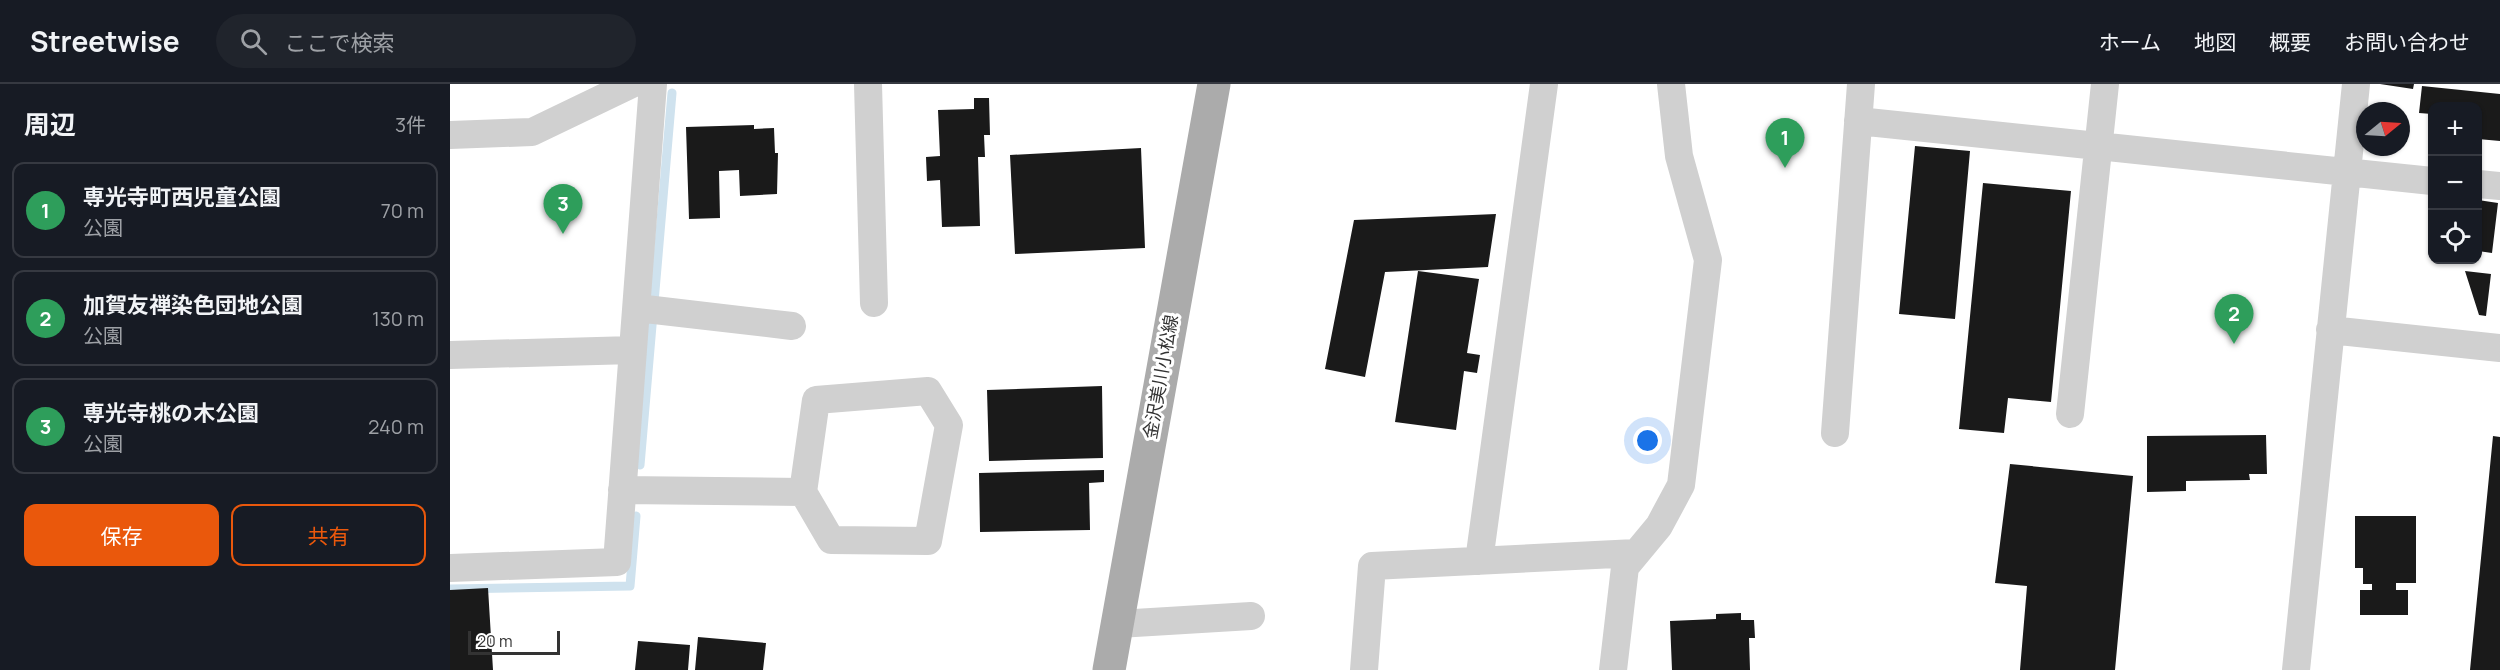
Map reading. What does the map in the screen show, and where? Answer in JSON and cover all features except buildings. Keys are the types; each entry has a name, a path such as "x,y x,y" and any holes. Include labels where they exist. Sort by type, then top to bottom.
{"main road":[{"name":"金沢美川小松線","path":"1109,670 1214,84"}],"street":[{"path":"450,135 532,132 633,84"},
{"path":"450,568 616,562 638,308 654,84"},
{"path":"868,84 874,303"},
{"path":"1479,561 1544,84"},
{"path":"1613,670 1625,567 1659,526 1681,485 1708,260 1679,156 1671,84"},
{"path":"1835,433 1861,84"},
{"path":"2070,414 2104,84"},
{"path":"2296,670 2356,84"},
{"path":"1858,121 2428,181"},
{"path":"2482,184 2500,186"},
{"path":"638,308 792,326"},
{"path":"2330,330 2500,348"},
{"path":"450,354 633,350"},
{"path":"928,392 949,425 928,541 831,540 803,492 816,400 928,392"},
{"path":"622,490 803,492"},
{"path":"1364,670 1372,566 1636,553"},
{"path":"1118,624 1251,616"}],"waterway":[{"path":"640,465 672,93"},
{"path":"450,589 630,586 636,516"}],"place":[{"name":"専光寺町西児童公園","path":"1785,168"},
{"name":"専光寺桃の木公園","path":"563,234"},
{"name":"加賀友禅染色団地公園","path":"2234,344"}]}
